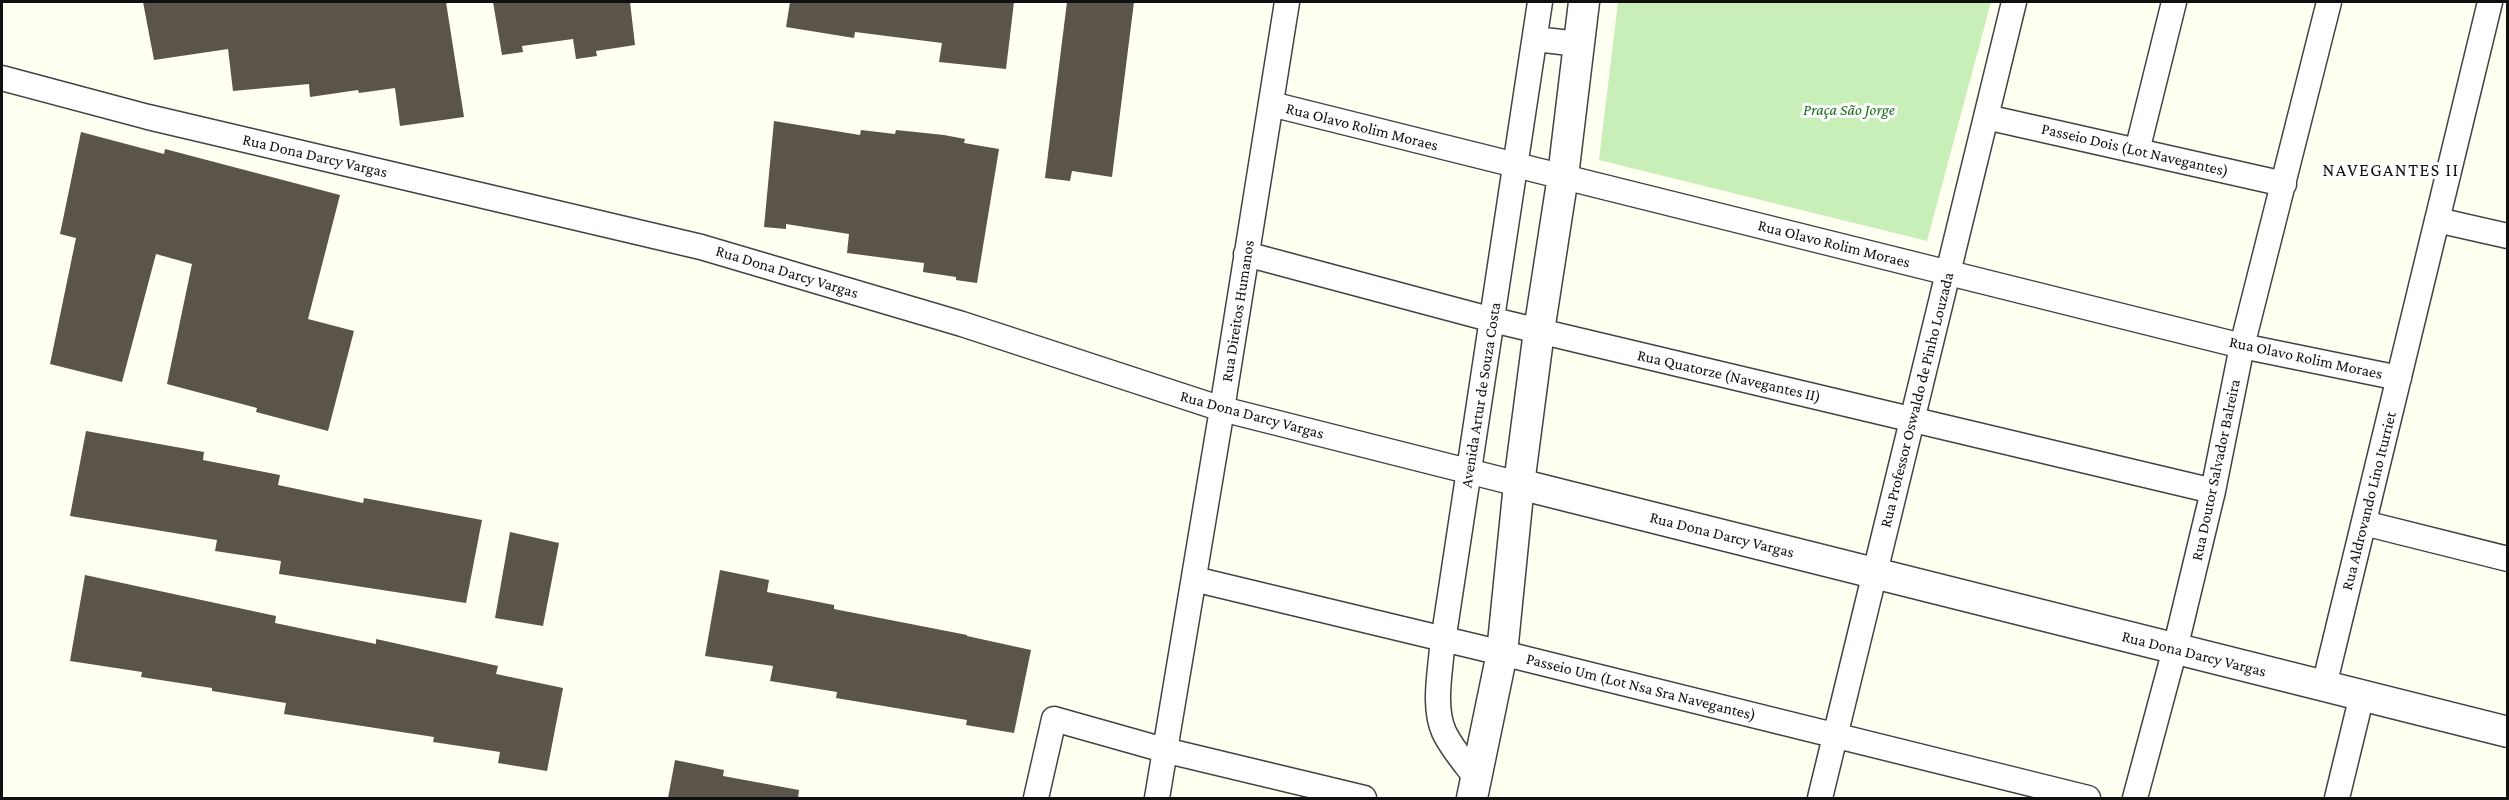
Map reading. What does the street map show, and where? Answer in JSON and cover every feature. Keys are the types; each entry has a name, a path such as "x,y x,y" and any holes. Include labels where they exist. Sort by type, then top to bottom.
{"street":[{"name":"Rua Direitos Humanos","path":"1157,798 1287,2"},
{"name":"Avenida Artur de Souza Costa","path":"1474,788 1443,730 1438,701 1442,648 1540,2"},
{"name":"Avenida Artur de Souza Costa","path":"1474,788 1502,653 1519,484 1539,331 1563,176 1584,2"},
{"name":"Rua Professor Oswaldo de Pinho Louzada","path":"1820,798 2014,2"},
{"path":"2138,151 2174,2"},
{"name":"Rua Doutor Salvador Balreira","path":"2134,798 2175,649 2213,491 2242,346 2329,2"},
{"name":"Rua Aldrovando Lino Iturriet","path":"2324,686 2490,2"},
{"path":"1535,39 1579,44"},
{"name":"Rua Dona Darcy Vargas","path":"2,78 148,117 701,247 962,324 1222,409 2508,732"},
{"name":"Rua Olavo Rolim Moraes","path":"1271,104 2242,346 2399,378"},
{"name":"Passeio Dois (Lot Navegantes)","path":"1986,117 2284,184"},
{"path":"2437,220 2508,236"},
{"name":"Rua Quatorze (Navegantes II)","path":"1246,254 1493,320 2213,491"},
{"path":"2364,523 2508,559"},
{"name":"Passeio Um (Lot Nsa Sra Navegantes)","path":"1194,579 2088,798"},
{"path":"2337,798 2362,695"},
{"path":"1036,798 1054,719 1164,750 1364,798"}],"green space":[{"name":"Praça São Jorge","path":"1618,2 1991,2 1927,241 1599,160"}],"building":[{"path":"143,2 446,2 464,117 400,126 395,88 359,93 358,90 310,97 309,84 233,91 228,49 154,60"},
{"path":"493,2 630,2 635,45 596,51 597,56 576,59 573,39 522,46 523,52 502,55"},
{"path":"790,2 1014,2 1006,69 939,62 942,43 855,32 854,38 786,27"},
{"path":"1067,2 1134,2 1112,177 1072,171 1070,181 1045,178"},
{"path":"774,121 860,135 861,130 895,134 896,130 944,135 965,139 964,143 999,149 977,283 923,272 924,263 847,253 849,234 786,224 786,229 764,227"},
{"path":"81,132 164,154 165,149 340,195 308,319 354,331 328,431 256,412 257,408 167,384 192,264 156,254 122,382 50,364 76,238 60,234"},
{"path":"86,431 204,452 203,460 280,475 278,485 363,503 364,498 482,520 466,603 279,574 281,561 215,551 217,540 70,516"},
{"path":"510,532 559,543 543,626 495,618"},
{"path":"720,570 769,580 767,592 834,605 834,609 1031,650 1014,733 966,725 967,720 836,698 837,692 770,681 773,666 705,656"},
{"path":"85,575 276,616 275,623 376,644 376,639 498,666 496,674 563,688 547,771 498,763 500,752 433,742 434,737 284,714 286,703 141,677 142,672 70,661"},
{"path":"675,760 724,770 723,776 799,790 798,798 668,798"}],"district":[{"name":"NAVEGANTES II","path":"2391,170"}]}
